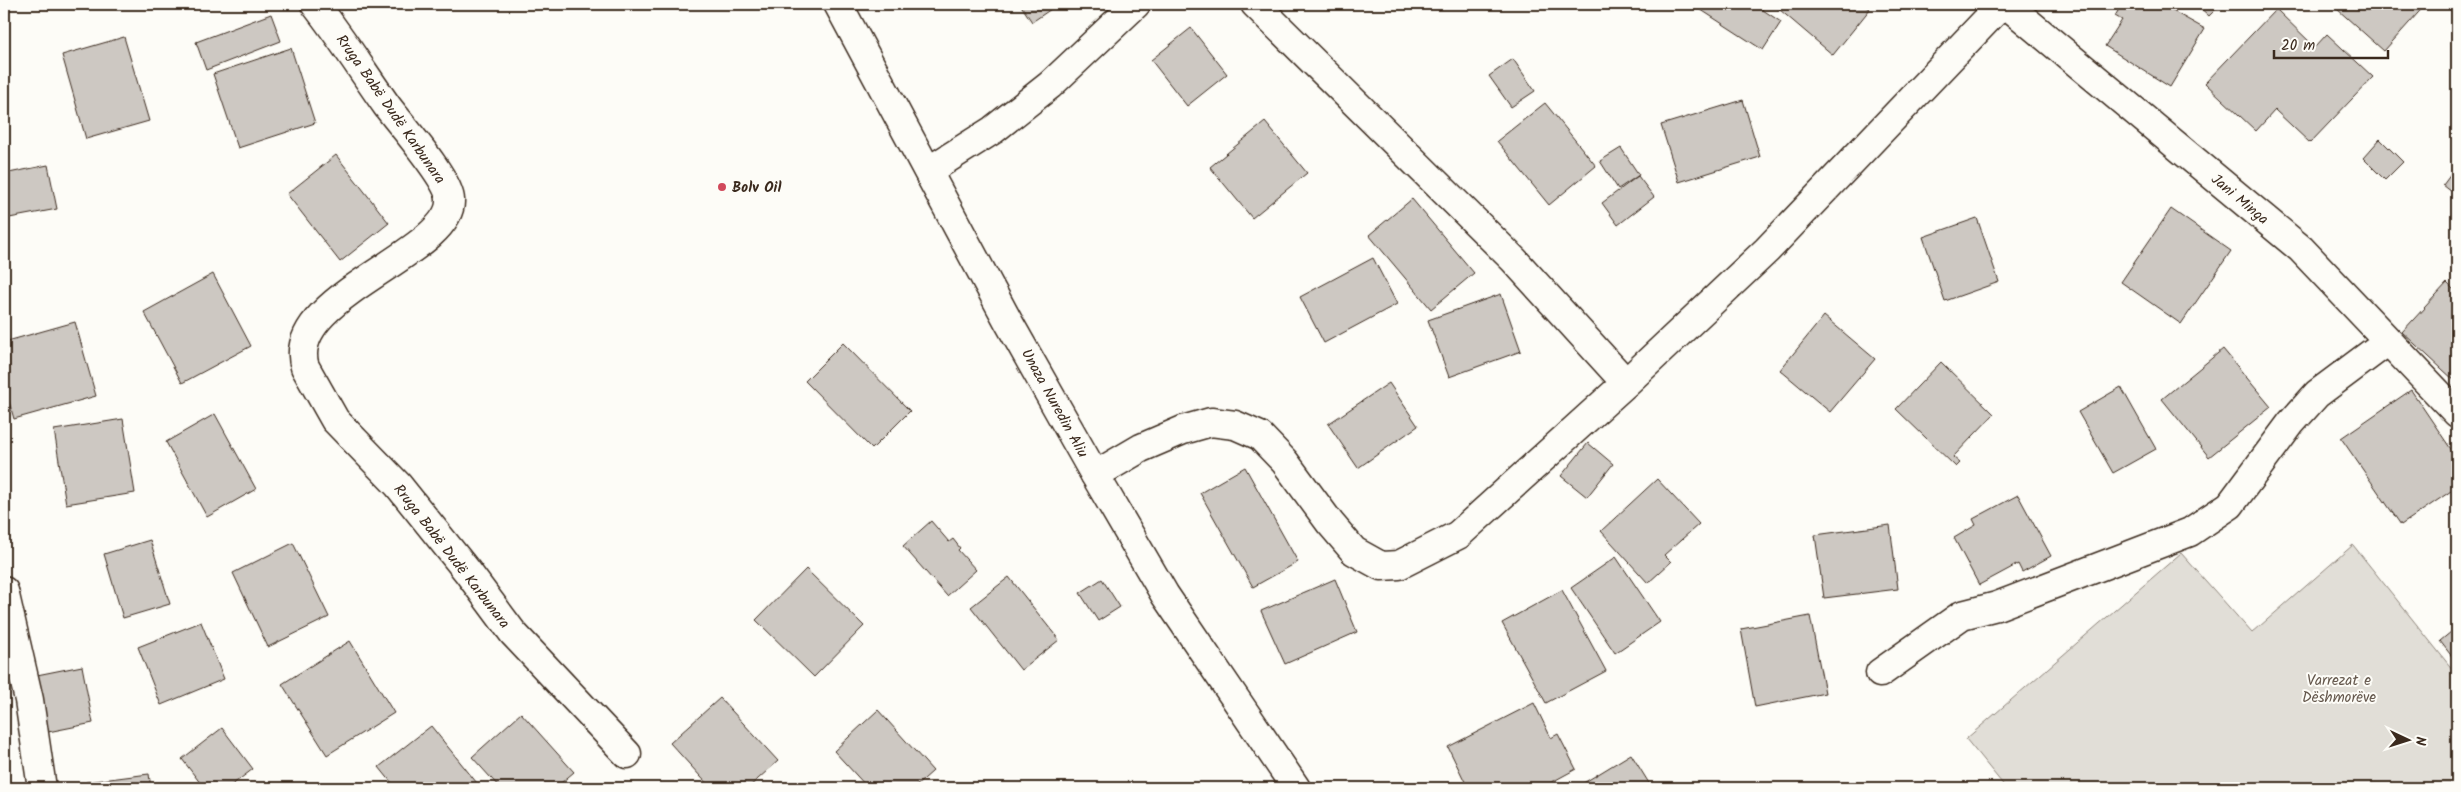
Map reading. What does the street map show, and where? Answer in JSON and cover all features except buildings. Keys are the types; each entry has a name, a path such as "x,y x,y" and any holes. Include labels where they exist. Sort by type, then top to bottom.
{"street":[{"name":"Rruga Babë Dudë Karbunara","path":"315,4 386,105 444,181 450,198 450,212 436,228 331,306 320,317 311,327 306,339 302,358 305,367 335,420 403,492 467,571 512,633 627,754"},
{"name":"Unaza Nuredin Aliu","path":"838,4 1008,321 1165,595 1296,788"},
{"path":"928,171 993,130 1050,85 1136,4"},
{"path":"1254,4 1514,260 1626,383"},
{"path":"1095,475 1141,448 1183,430 1211,422 1235,425 1260,436 1285,462 1330,523 1354,551 1381,566 1399,565 1458,535 1626,383 1767,250 2002,4"},
{"name":"Jani Minga","path":"2006,4 2300,249 2457,413"},
{"path":"1880,673 1962,615 1996,606 2190,532 2230,505 2291,422 2317,394 2388,341"},
{"path":"4,591 10,648 29,700 42,788"}],"green space":[{"name":"Varrezat e Dëshmorëve","path":"2353,545 2457,675 2457,785 2453,788 2006,788 1966,739 2181,553 2252,633"}],"place":[{"name":"Bolv Oil","path":"722,187"}]}
